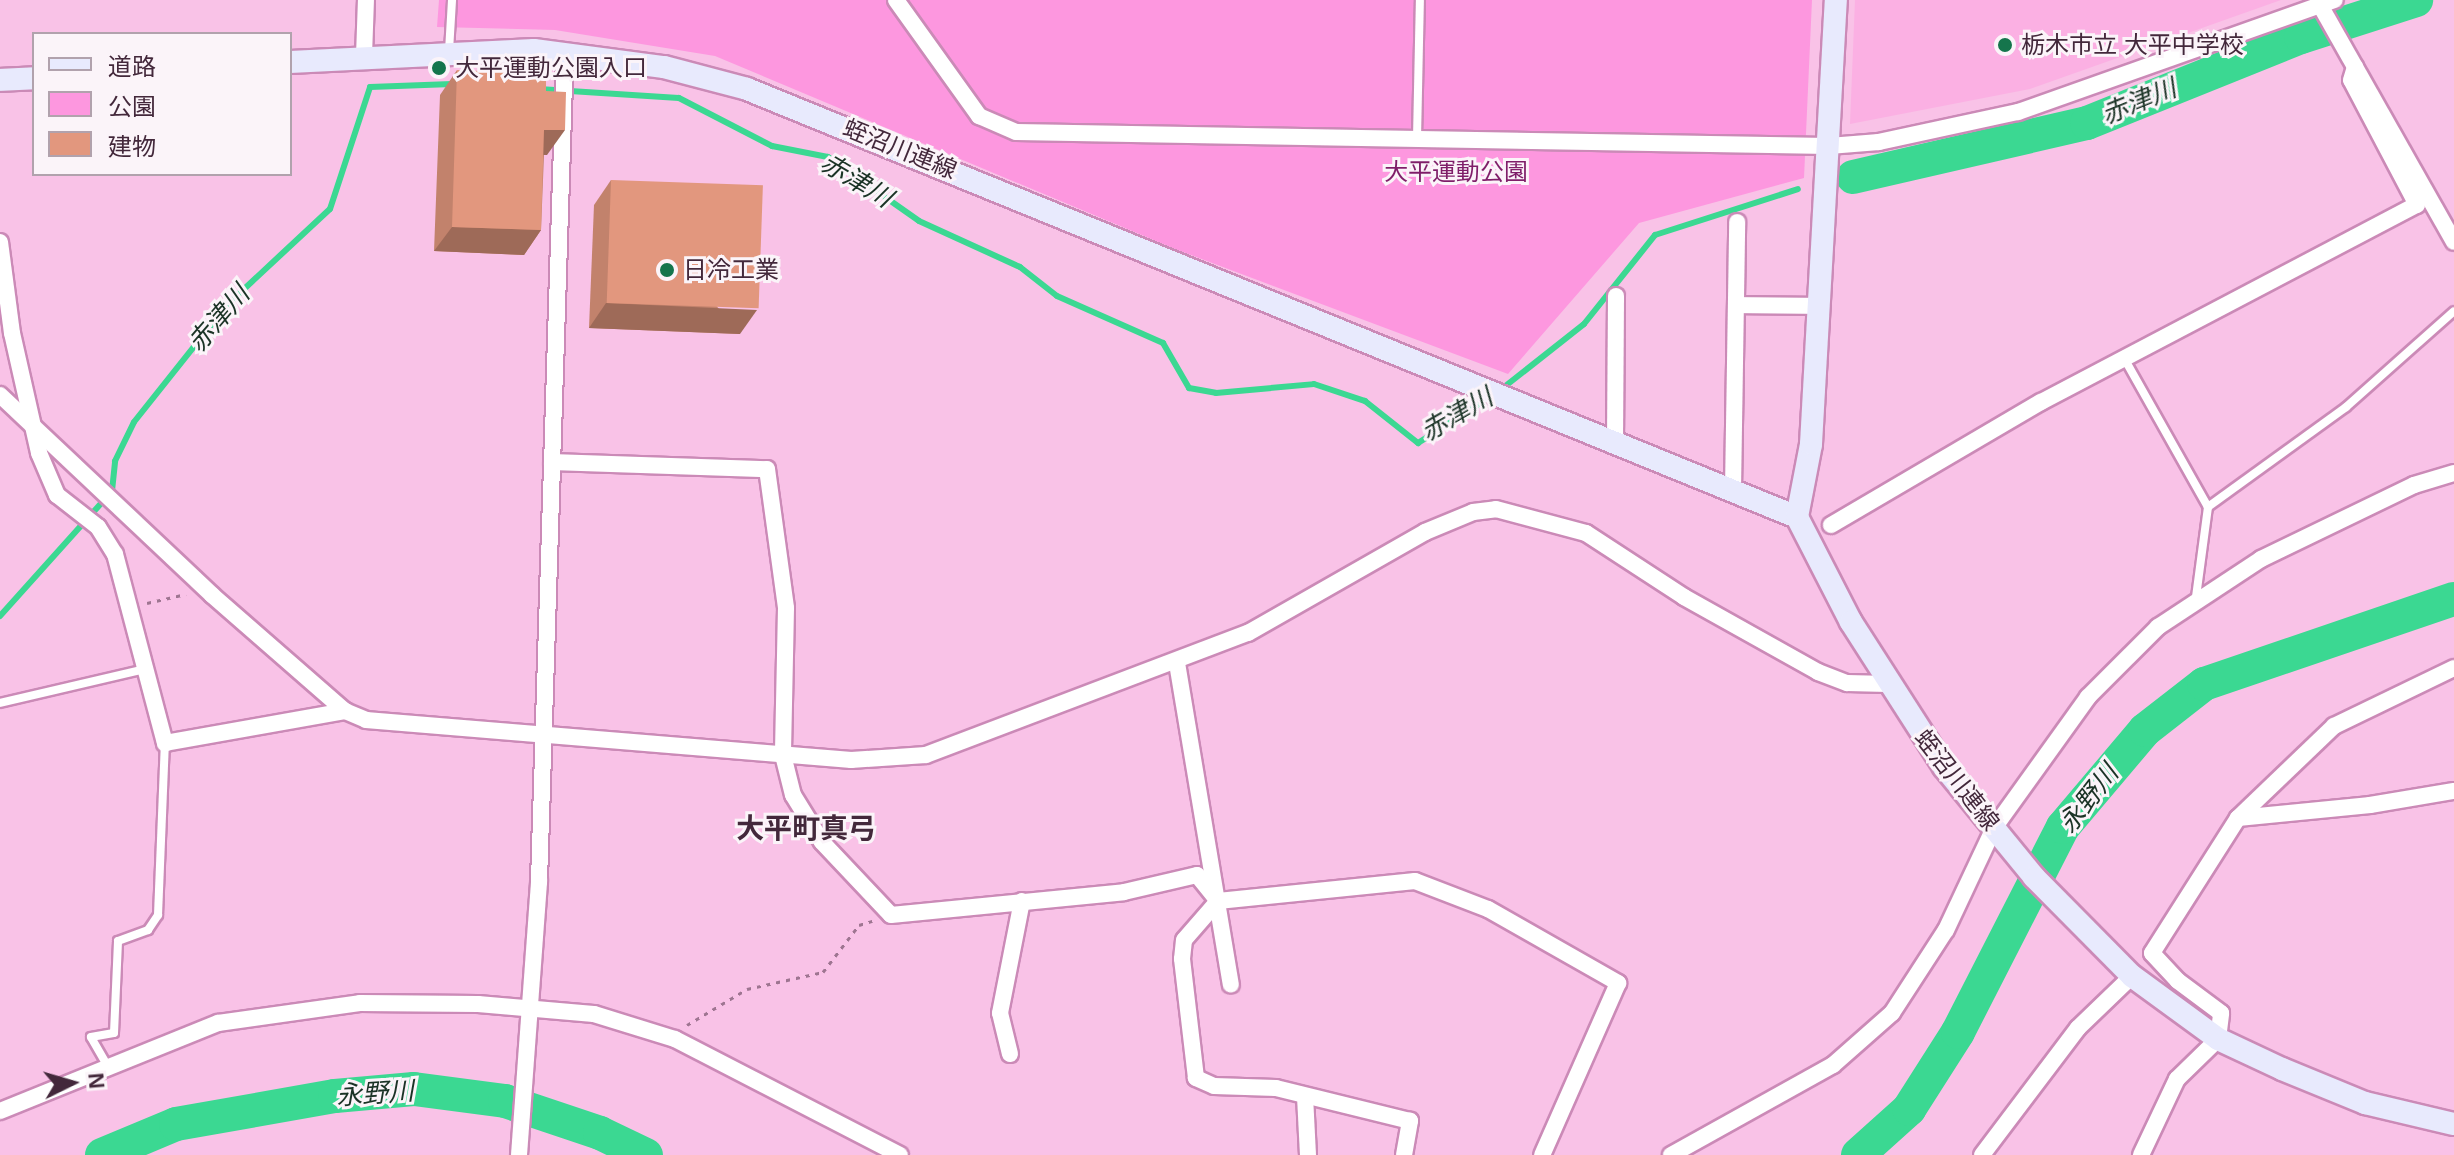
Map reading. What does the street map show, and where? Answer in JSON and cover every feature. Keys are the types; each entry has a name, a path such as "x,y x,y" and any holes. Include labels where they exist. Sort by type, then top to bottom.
{"main road":[{"path":"1615,442 1797,517 1811,444 1836,0"},
{"name":"蛭沼川連線","path":"292,62 449,51 565,52 664,67 747,89 1615,442"},
{"path":"0,80 32,78"},
{"name":"蛭沼川連線","path":"1797,517 1888,684 1998,833 2126,970 2218,1039 2365,1103 2454,1124"}],"street":[{"path":"364,56 366,0"},
{"path":"896,0 979,116 1016,132 1829,146 1879,142 2018,112 2328,2 2355,67 2454,242"},
{"path":"519,1155 532,1008 565,52"},
{"path":"1831,525 2124,358 2417,205 2351,80 2355,67"},
{"path":"1733,490 1737,222"},
{"path":"0,242 31,426 57,495 98,527 115,554 165,743 345,711"},
{"path":"1615,442 1616,296"},
{"path":"1736,305 1820,306"},
{"path":"0,395 205,589 345,711 366,720 542,737 897,761 926,755 1177,663 1248,633 1425,532 1473,512 1496,509 1586,533 1684,597 1818,672 1847,683 1888,684"},
{"path":"552,462 767,469 786,608 783,755 793,795 822,842 891,915 1124,892 1197,875 1218,901"},
{"path":"1671,1155 1833,1065 1892,1013 1946,930 1998,833 2088,697 2158,627 2196,597 2350,515 2454,473"},
{"path":"1177,663 1231,984"},
{"path":"2141,1155 2177,1079 2218,1039 2221,1013 2178,981 2152,953 2238,818 2334,726 2454,668"},
{"path":"2238,818 2454,791"},
{"path":"1404,1155 1410,1121 1276,1088 1214,1086 1196,1078 1182,959 1184,940 1218,901 1415,881 1501,916 1618,983 1542,1155"},
{"path":"1010,1054 1000,1013 1022,901"},
{"path":"1982,1155 2126,970"},
{"path":"0,1111 107,1065 218,1023 302,1008 423,1002 594,1014 668,1037 900,1155"},
{"path":"1305,1096 1308,1155"}],"lane":[{"path":"449,51 452,0"},
{"path":"1417,138 1420,0"},
{"path":"2208,507 2346,407 2454,311"},
{"path":"2124,358 2208,507 2196,597"},
{"path":"0,703 145,669"},
{"path":"107,1065 91,1037 114,1033 118,941 148,930 158,915 165,743"}],"path":[{"path":"129,607 205,589"},
{"path":"668,1037 747,989 823,972 859,925 891,915"}],"shaded area":[{"name":"栃木市立 大平中学校","path":"1855,0 2281,0 2030,89 1850,124"}],"green space":[{"name":"大平運動公園","path":"439,0 1812,0 1804,178 1639,223 1508,374 1175,249 715,56 555,30 437,27"}],"building":[{"path":"457,70 546,74 546,91 566,92 565,130 544,130 541,230 452,227"},
{"name":"日冷工業","path":"611,180 763,185 759,308 607,303"}],"waterway":[{"name":"赤津川","path":"1853,177 2087,123 2301,37 2416,0"},
{"name":"赤津川","path":"0,616 112,491 115,461 134,422 228,304 330,209 370,87 452,84"},
{"name":"赤津川","path":"539,89 679,98 772,146 828,157 919,221 1020,267 1057,296 1163,343 1189,388 1216,393 1314,384 1365,401 1418,443 1490,397"},
{"name":"赤津川","path":"1499,391 1584,324 1655,235 1798,189"},
{"name":"永野川","path":"1858,1155 1909,1109 1958,1032 2063,827 2145,730 2204,684 2454,599"},
{"name":"永野川","path":"102,1155 176,1124 335,1096 414,1089 505,1101 600,1133 646,1155"}],"place":[{"name":"栃木市立 大平中学校","path":"2005,45"},
{"name":"大平運動公園入口","path":"439,68"},
{"name":"日冷工業","path":"667,270"}],"district":[{"name":"大平町真弓","path":"806,829"}]}
